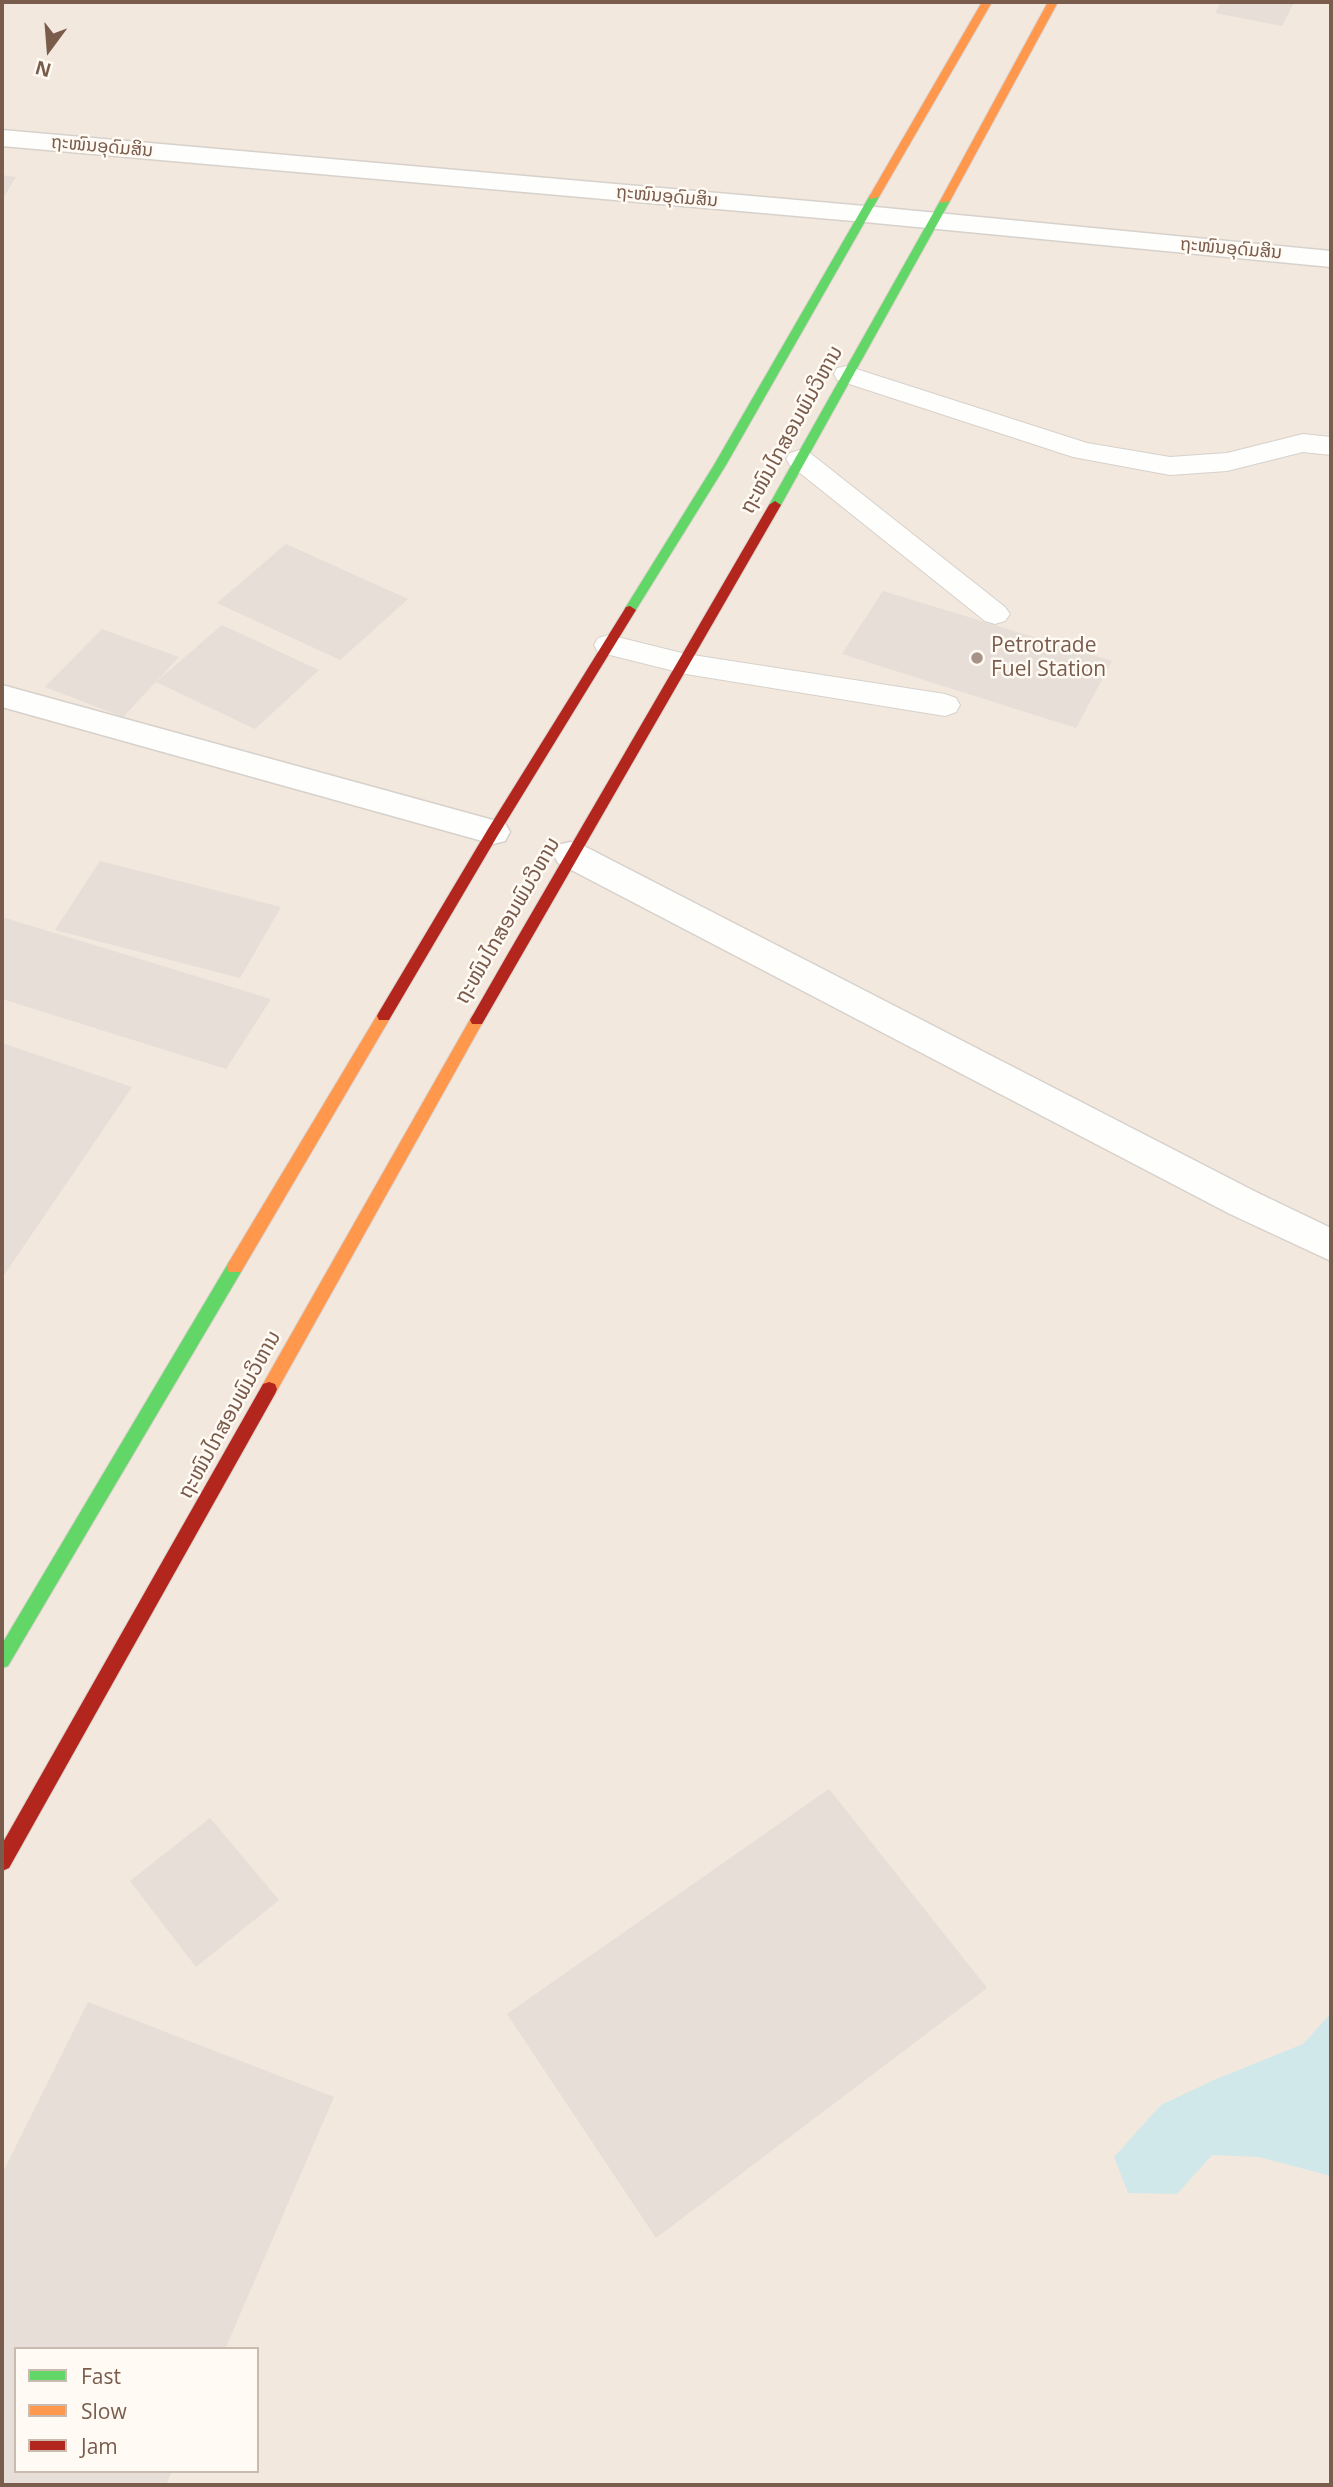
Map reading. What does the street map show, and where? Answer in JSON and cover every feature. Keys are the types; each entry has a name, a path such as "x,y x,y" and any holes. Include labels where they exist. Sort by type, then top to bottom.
{"highway":[{"name":"ຖະໜົນໄກສອນພົມວິຫານ","path":"2,1660 493,832 727,453 987,2"},
{"name":"ຖະໜົນໄກສອນພົມວິຫານ","path":"2,1862 570,853 686,664 934,221 1053,2"}],"street":[{"name":"ຖະໜົນອຸດົມສິນ","path":"2,138 865,214 1331,259"},
{"path":"2,695 493,832"},
{"path":"570,853 1219,1190 1331,1245"}],"lane":[{"path":"847,374 1083,451 1170,466 1227,462 1303,443 1331,446"},
{"path":"800,459 995,614"},
{"path":"609,645 686,664 945,705"}],"shaded area":[{"path":"2,2 1331,2 1331,2485 2,2485"}],"water":[{"path":"1331,2013 1331,2176 1259,2157 1212,2155 1177,2194 1128,2193 1114,2157 1161,2105 1303,2044"}],"building":[{"path":"1221,2 1294,3 1282,26 1215,13"},
{"path":"2,175 16,177 2,200"},
{"path":"286,544 408,599 340,660 217,603"},
{"name":"Petrotrade Fuel Station","path":"883,591 1112,661 1076,728 842,654"},
{"path":"222,625 319,670 255,729 156,682"},
{"path":"102,629 179,657 123,717 45,687"},
{"path":"100,861 281,907 240,978 55,930"},
{"path":"2,917 271,999 226,1069 2,999"},
{"path":"2,1043 132,1087 2,1278"},
{"path":"829,1789 987,1988 656,2238 507,2014"},
{"path":"210,1818 279,1900 196,1967 130,1881"},
{"path":"88,2002 334,2097 226,2347 14,2347 14,2473 171,2473 166,2485 2,2485 2,2174"}],"traffic: fast":[{"path":"630,610 720,465 874,197"},
{"path":"775,505 945,201"},
{"path":"2,1660 235,1267"}],"traffic: slow":[{"path":"874,197 987,2"},
{"path":"945,201 1053,2"},
{"path":"235,1267 384,1016"},
{"path":"269,1389 477,1020"}],"traffic: jam":[{"path":"477,1020 775,505"},
{"path":"384,1016 493,832 630,610"},
{"path":"2,1862 269,1389"}],"place":[{"name":"Petrotrade Fuel Station","path":"977,658"}]}
